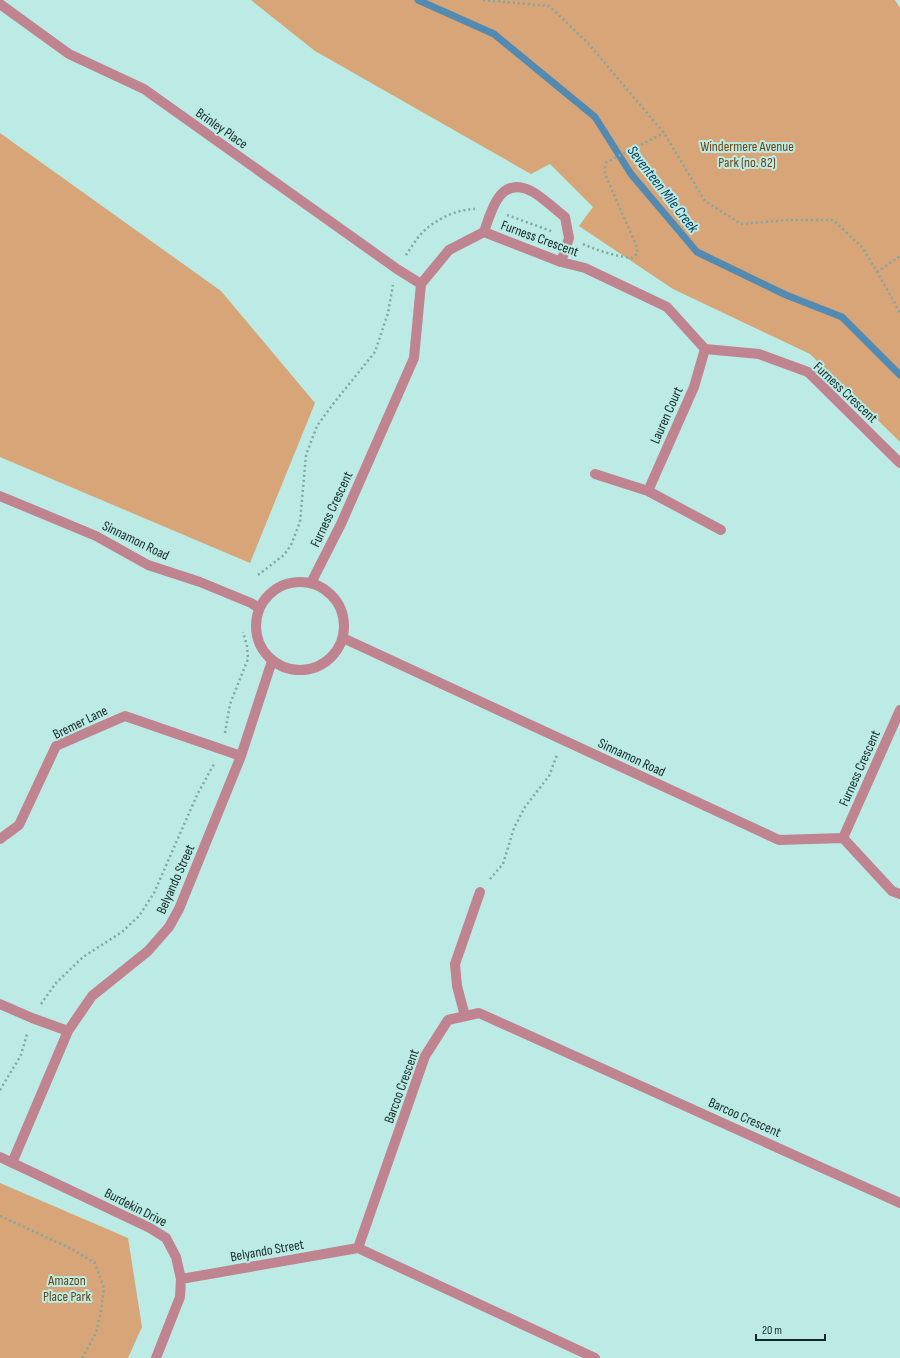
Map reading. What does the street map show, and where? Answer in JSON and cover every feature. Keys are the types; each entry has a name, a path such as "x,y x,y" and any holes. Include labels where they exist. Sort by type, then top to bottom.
{"street":[{"name":"Brinley Place","path":"0,4 69,54 144,89 397,269 421,284"},
{"path":"484,232 491,209 497,198 507,190 516,187 531,191 565,218 569,238 561,262"},
{"name":"Furness Crescent","path":"311,583 341,524 414,358 421,284 449,250 484,232 561,262 585,268 667,307 705,349 759,354 808,372 900,463"},
{"name":"Lauren Court","path":"648,491 694,387 705,349"},
{"path":"595,474 648,491 721,530"},
{"name":"Sinnamon Road","path":"0,496 96,536 148,565 200,582 259,608"},
{"path":"295,582 311,583 324,589 335,598 342,610 345,624 343,638 337,651 327,662 314,669 300,671 285,668 272,661 262,650 257,637 255,622 259,608 268,595 280,586 295,582"},
{"name":"Sinnamon Road","path":"343,638 779,840 843,838"},
{"name":"Belyando Street","path":"12,1163 68,1031 92,996 148,951 169,927 179,909 241,756 272,661"},
{"name":"Furness Crescent","path":"843,838 900,710"},
{"name":"Bremer Lane","path":"0,839 19,825 56,746 125,716 241,756"},
{"path":"843,838 892,891 900,894"},
{"path":"465,1016 457,986 455,964 480,892"},
{"path":"0,1004 32,1018 68,1031"},
{"name":"Barcoo Crescent","path":"358,1248 425,1056 448,1020 479,1013 900,1202"},
{"name":"Burdekin Drive","path":"0,1157 150,1228 166,1238 176,1256 181,1279 180,1297 156,1358"},
{"path":"358,1248 595,1358"},
{"name":"Belyando Street","path":"181,1279 358,1248"}],"path":[{"path":"483,0 549,6 587,42 664,134 705,201 741,224 787,220 833,220 863,248 900,314"},
{"path":"258,575 284,555 291,545 300,522 306,455 317,426 375,352 388,313 397,269 422,232 444,217 464,209 491,209 569,238 599,251 632,258 637,254 637,247 605,174 605,166 607,162 664,134"},
{"path":"877,272 900,256"},
{"path":"0,1090 21,1055 32,1018 56,983 83,957 122,932 139,916 154,893 197,795 222,750 230,704 248,659 247,646 243,632"},
{"path":"480,892 503,864 514,828 525,807 549,776 564,740"},
{"path":"0,1216 72,1249 95,1263 104,1288 102,1311 96,1333 82,1358"}],"green space":[{"name":"Windermere Avenue Park (no. 82)","path":"251,0 895,0 900,8 900,442 810,354 673,289 579,226 593,207 550,164 531,174 315,51"},
{"path":"0,133 221,291 315,403 250,563 0,457"},
{"name":"Amazon Place Park","path":"0,1183 128,1238 142,1327 128,1358 0,1358"}],"waterway":[{"name":"Seventeen Mile Creek","path":"418,0 494,34 595,117 631,174 697,252 786,295 842,317 900,375"}]}
